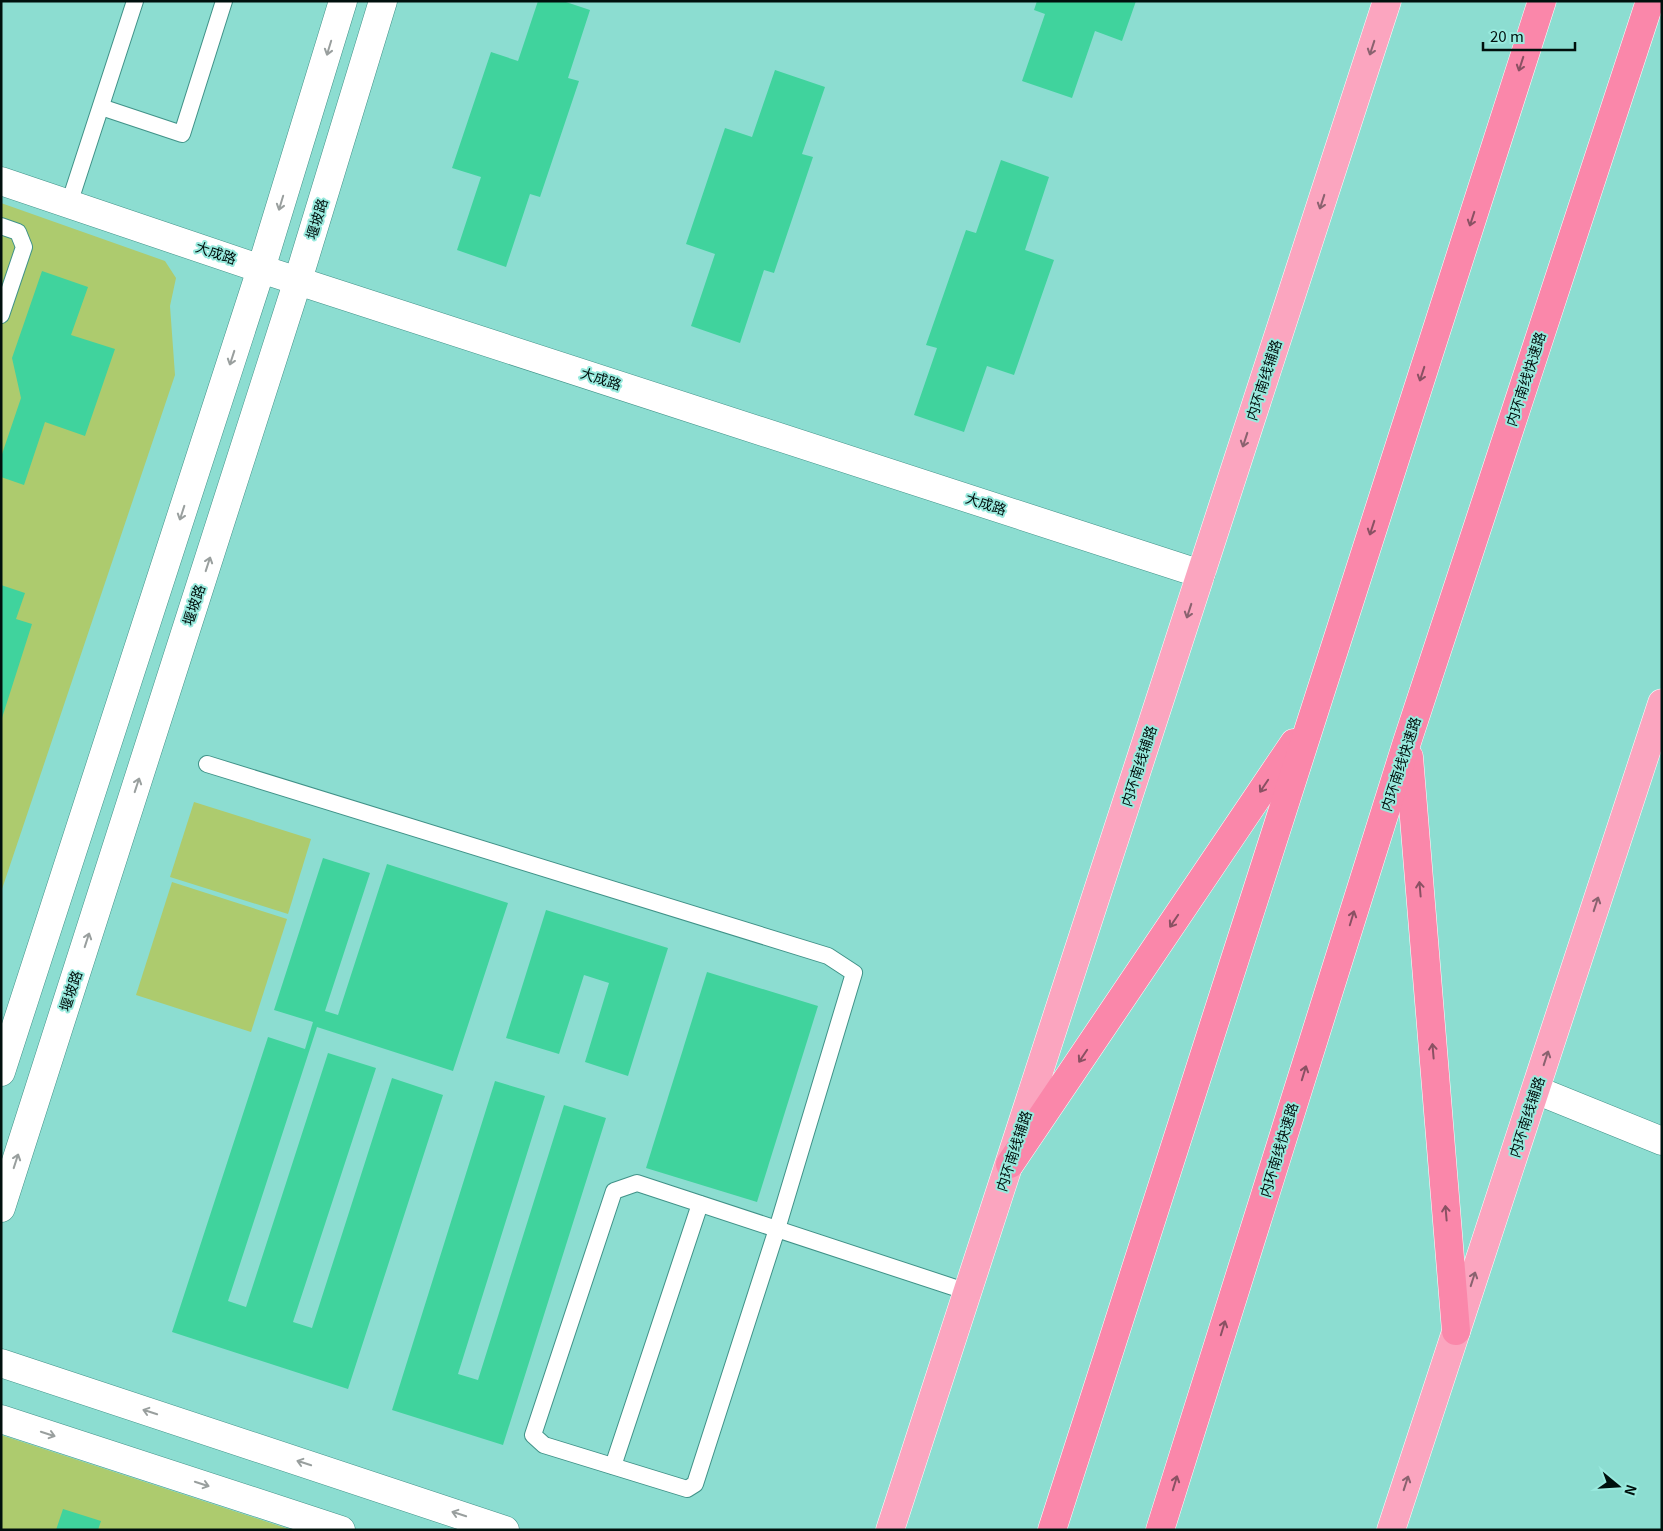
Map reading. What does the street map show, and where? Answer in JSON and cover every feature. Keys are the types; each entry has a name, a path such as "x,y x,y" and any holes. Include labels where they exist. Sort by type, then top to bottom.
{"highway":[{"path":"1052,1530 1542,1"},
{"name":"内环南线快速路","path":"1160,1530 1407,742 1650,1"},
{"path":"1010,1164 1311,717"},
{"path":"1407,742 1456,1331"}],"main road":[{"name":"内环南线辅路","path":"890,1530 1387,1"},
{"name":"内环南线辅路","path":"1391,1530 1662,703"}],"street":[{"path":"1,1072 261,269 344,1"},
{"name":"堰坡路","path":"1,1208 298,280 383,1"},
{"name":"大成路","path":"1,181 261,269 1201,574"},
{"path":"1536,1090 1662,1141"},
{"path":"1,1362 505,1530"},
{"path":"1,1419 341,1530"}],"lane":[{"path":"69,204 135,1"},
{"path":"101,107 182,134 224,1"},
{"path":"1,226 18,232 24,247 1,315"},
{"path":"207,764 828,956 854,973 777,1229 695,1484 687,1489 544,1445 533,1435 614,1191 637,1183 700,1204 777,1229 968,1292"},
{"path":"613,1466 700,1204"}],"green space":[{"path":"1,203 165,261 176,278 170,306 175,375 1,892"},
{"path":"194,802 311,839 288,914 170,877"},
{"path":"172,882 287,919 251,1032 136,995"},
{"path":"1,1435 292,1530 1,1530"}],"building":[{"path":"538,1 563,1 590,10 568,78 579,81 540,197 530,194 506,267 457,250 481,177 452,168 491,52 518,61"},
{"path":"1037,1 1136,1 1122,41 1095,31 1072,98 1022,81 1045,14 1034,10"},
{"path":"775,70 825,87 802,154 813,157 774,273 764,270 740,343 691,326 715,254 686,244 725,128 752,137"},
{"path":"1001,160 1049,177 1025,250 1054,260 1014,375 987,366 964,432 914,415 937,348 926,345 966,230 976,233"},
{"path":"42,271 88,287 71,335 115,349 85,436 45,422 24,485 1,477 1,457 21,398 12,358"},
{"path":"1,585 25,593 16,619 32,624 2,718"},
{"path":"323,858 370,873 325,1011 338,1015 387,864 508,903 453,1071 317,1027 228,1301 246,1307 328,1053 376,1068 293,1322 312,1328 392,1078 443,1095 348,1389 172,1332 268,1037 305,1049 313,1022 274,1010"},
{"path":"546,910 668,948 628,1076 585,1062 609,983 584,975 559,1054 506,1038"},
{"path":"707,972 818,1006 757,1202 646,1168"},
{"path":"495,1081 545,1096 458,1374 478,1380 564,1105 606,1118 503,1445 392,1410"},
{"path":"63,1509 101,1521 98,1530 56,1530"}]}
